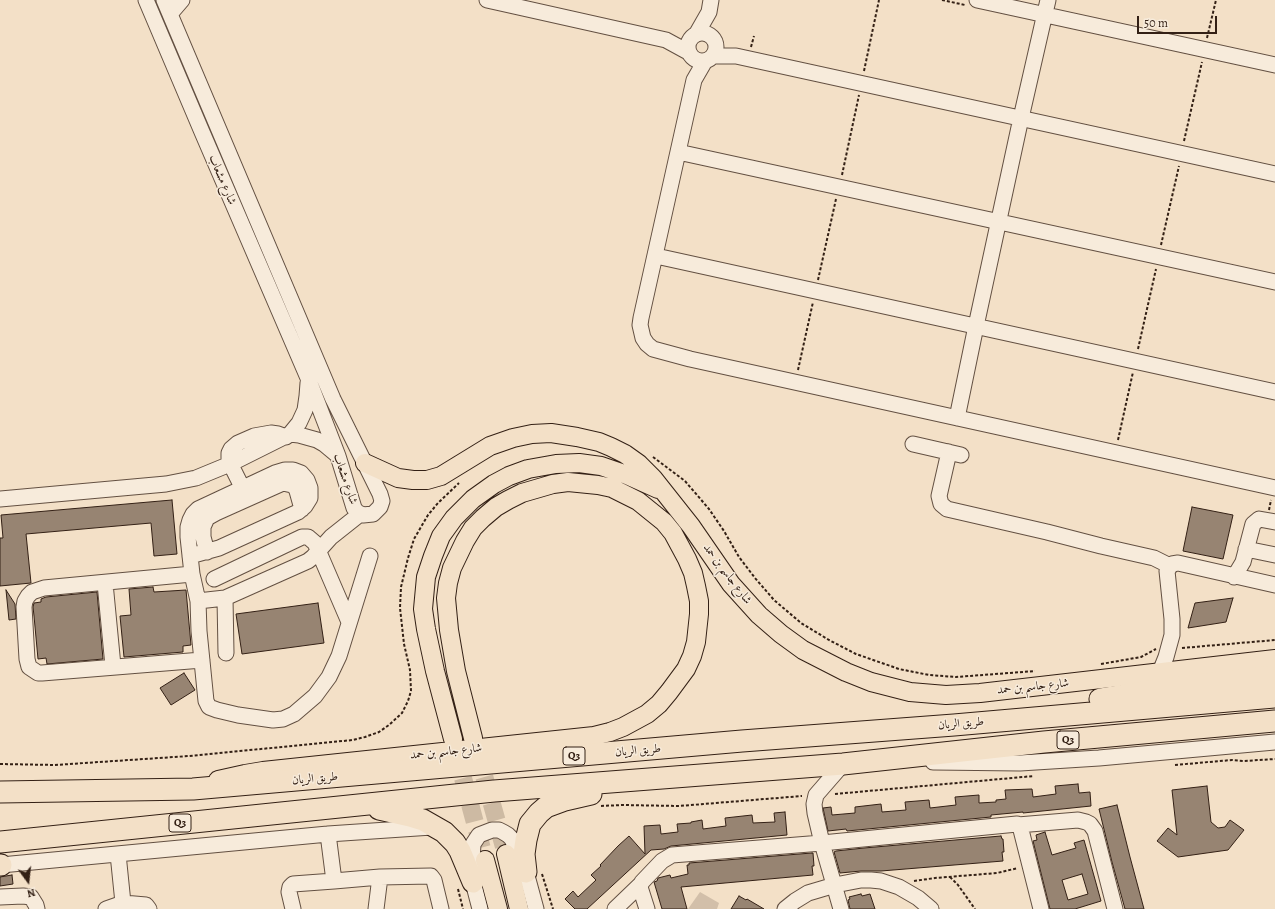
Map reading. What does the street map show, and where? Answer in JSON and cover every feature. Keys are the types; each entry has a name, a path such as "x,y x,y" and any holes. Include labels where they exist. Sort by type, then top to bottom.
{"highway":[{"path":"954,725 977,715 1001,710 1104,698 1157,681 1275,676"},
{"name":"طريق الريان","path":"0,792 193,789 742,741 954,725 1275,697"},
{"name":"Q3","path":"0,842 494,791 852,763 1044,742 1275,720"},
{"path":"534,873 524,854 528,829 539,813 546,808 565,800 655,779"},
{"path":"359,805 410,816 423,820 437,827 455,843 473,882"}],"main road":[{"path":"365,463 398,478 427,480 441,476 477,453 505,440 532,434 551,433 588,439 618,450 647,471 664,492"},
{"name":"شارع جاسم بن حمد","path":"453,739 435,671 424,619 426,576 437,545 447,526 457,514 484,491 509,476 532,468 556,464 579,463 601,466 627,475 664,492 688,522 719,568 759,615 803,650 813,662 860,686 884,695 906,701 955,704 1118,691 1157,681"},
{"name":"شارع جاسم بن حمد","path":"193,789 227,778 263,771 594,736 623,727 647,714 670,692 686,669 692,656 696,642 699,601 693,573 673,533 664,522 638,501 612,488 598,485 568,482 552,484 522,493 508,500 496,507 474,528 465,541 452,568 446,598 449,630 455,665 473,738"},
{"path":"1157,681 1275,659"},
{"path":"506,854 519,909"},
{"path":"485,860 498,909"}],"street":[{"name":"شارع مشعاب","path":"146,0 308,378 338,456 354,508 360,514 370,515 376,512 380,507 382,501 380,494 337,407 167,7"},
{"path":"167,7 182,0"},
{"path":"487,0 1275,174"},
{"path":"977,0 1275,65"},
{"path":"957,418 1021,118 1048,0"},
{"path":"710,6 640,325 643,338 647,344 653,349 690,359 1275,488"},
{"path":"678,152 1275,282"},
{"path":"656,256 1275,392"},
{"path":"0,499 172,483 196,478 230,464 288,436 299,423 305,410 308,396 308,378"},
{"path":"288,436 308,437 317,440 338,456"},
{"path":"913,444 955,453 939,496 941,504 947,509 1154,558 1170,566"},
{"path":"230,464 242,487"},
{"path":"190,556 219,548 302,509 308,502 310,493 309,484 301,473 293,470 285,470 275,473 198,508 193,514 188,527 190,556 192,574 198,601 199,632 206,701 210,707 217,710 238,715 273,720 283,719 294,714 323,687 334,667 370,556"},
{"path":"207,552 203,537 203,527 207,518 216,513 283,483 295,487 302,509"},
{"path":"198,601 225,598 308,561 326,542 360,514"},
{"path":"1234,577 1241,567 1254,522 1262,519 1275,522"},
{"path":"214,579 302,537 308,537 313,540 349,622"},
{"path":"1246,549 1275,555"},
{"path":"1157,681 1169,650 1172,635 1172,619 1167,571 1172,564 1178,563 1234,577 1275,585"},
{"path":"192,574 44,588 32,592 25,601 24,607 27,654 29,666 38,673 202,660"},
{"path":"105,583 113,666"},
{"path":"225,598 226,653"},
{"path":"841,909 822,843 814,804 816,795 852,763 1020,763 1099,758 1275,742"},
{"path":"615,909 662,861 672,855 1078,820 1090,824 1095,831 1114,909"},
{"path":"1018,825 1041,909"},
{"path":"1,865 328,834 437,827"},
{"path":"480,909 473,882 472,861 474,844 479,835 492,830 498,830 508,835 512,839 534,873 536,909"},
{"path":"328,834 334,881"},
{"path":"118,854 123,903"},
{"path":"293,909 289,892 290,887 293,884 380,877 431,876 434,880 441,909"},
{"path":"376,909 380,877"},
{"path":"785,909 795,900 808,894 835,885 862,880 890,883 908,891 931,909"},
{"path":"640,884 647,909"},
{"path":"0,897 31,897 37,909"},
{"path":"106,909 123,903 146,905 149,909"}],"path":[{"path":"1183,146 1216,0"},
{"path":"1115,452 1181,160"},
{"path":"649,454 684,482 709,509 739,557 774,600 801,623 829,640 856,654 899,669 929,676 956,677 1038,671"},
{"path":"0,764 55,765 189,756 353,740 378,732 389,725 402,713 408,701 410,691 410,670 404,644 400,608 401,587 414,539 428,515 438,502 463,480"},
{"path":"1100,664 1141,657 1156,649 1169,650 1275,640"},
{"path":"1172,765 1232,760 1244,761 1275,759"},
{"path":"596,807 622,805 679,806 1037,776"},
{"path":"908,891 909,882 935,878 997,873 1029,865"},
{"path":"534,873 553,909"},
{"path":"950,877 958,885 975,909"}],"shaded area":[{"path":"700,892 719,903 717,909 688,909"}],"building":[{"path":"172,500 177,554 154,556 151,523 26,534 31,583 0,586 0,538 3,538 1,515"},
{"path":"1192,507 1233,515 1223,559 1183,551"},
{"path":"153,587 154,592 186,590 191,645 183,646 183,652 124,657 120,616 131,615 129,589"},
{"path":"6,590 15,604 16,619 9,620"},
{"path":"97,592 103,659 47,664 46,658 38,659 33,607 34,603 41,602 41,599 46,597"},
{"path":"1233,598 1226,622 1188,628 1195,603"},
{"path":"318,603 324,643 242,654 236,614"},
{"path":"184,673 195,690 171,705 160,688"},
{"path":"1078,784 1079,793 1090,792 1091,806 991,815 991,817 847,831 846,829 828,831 823,808 831,807 832,815 855,813 855,807 881,804 882,812 906,810 905,802 929,800 930,808 956,805 955,797 979,795 979,803 996,802 996,800 1006,799 1005,790 1032,789 1033,797 1056,794 1055,786"},
{"path":"1207,786 1211,822 1218,828 1225,827 1230,820 1244,830 1228,850 1178,857 1157,841 1168,828 1177,835 1172,790"},
{"path":"1117,805 1144,909 1125,909 1112,862 1099,809"},
{"path":"785,812 787,835 671,846 664,849 651,850 587,909 575,909 565,899 573,891 578,897 596,880 591,875 629,836 645,854 644,826 660,825 661,834 678,832 677,824 691,823 702,820 703,829 726,826 725,818 752,815 753,823 775,822 774,813"},
{"path":"1045,832 1052,855 1076,848 1074,843 1084,840 1101,901 1075,909 1050,909 1033,841 1037,840 1036,835","holes":["1082,874 1088,894 1068,900 1062,880"]},
{"path":"1001,836 1003,839 1003,861 840,873 834,852 864,848"},
{"path":"813,853 813,875 681,887 687,909 662,909 654,882 657,881 658,878 670,875 671,878 688,874 687,865 689,865 689,863"},
{"path":"12,875 13,884 0,886 0,877"},
{"path":"861,894 862,896 870,894 875,909 850,909 848,900 850,899 849,897"},
{"path":"739,896 746,900 747,899 764,909 731,909"}],"tunnel":[{"path":"477,751 506,854"},
{"path":"456,752 485,860"}]}
